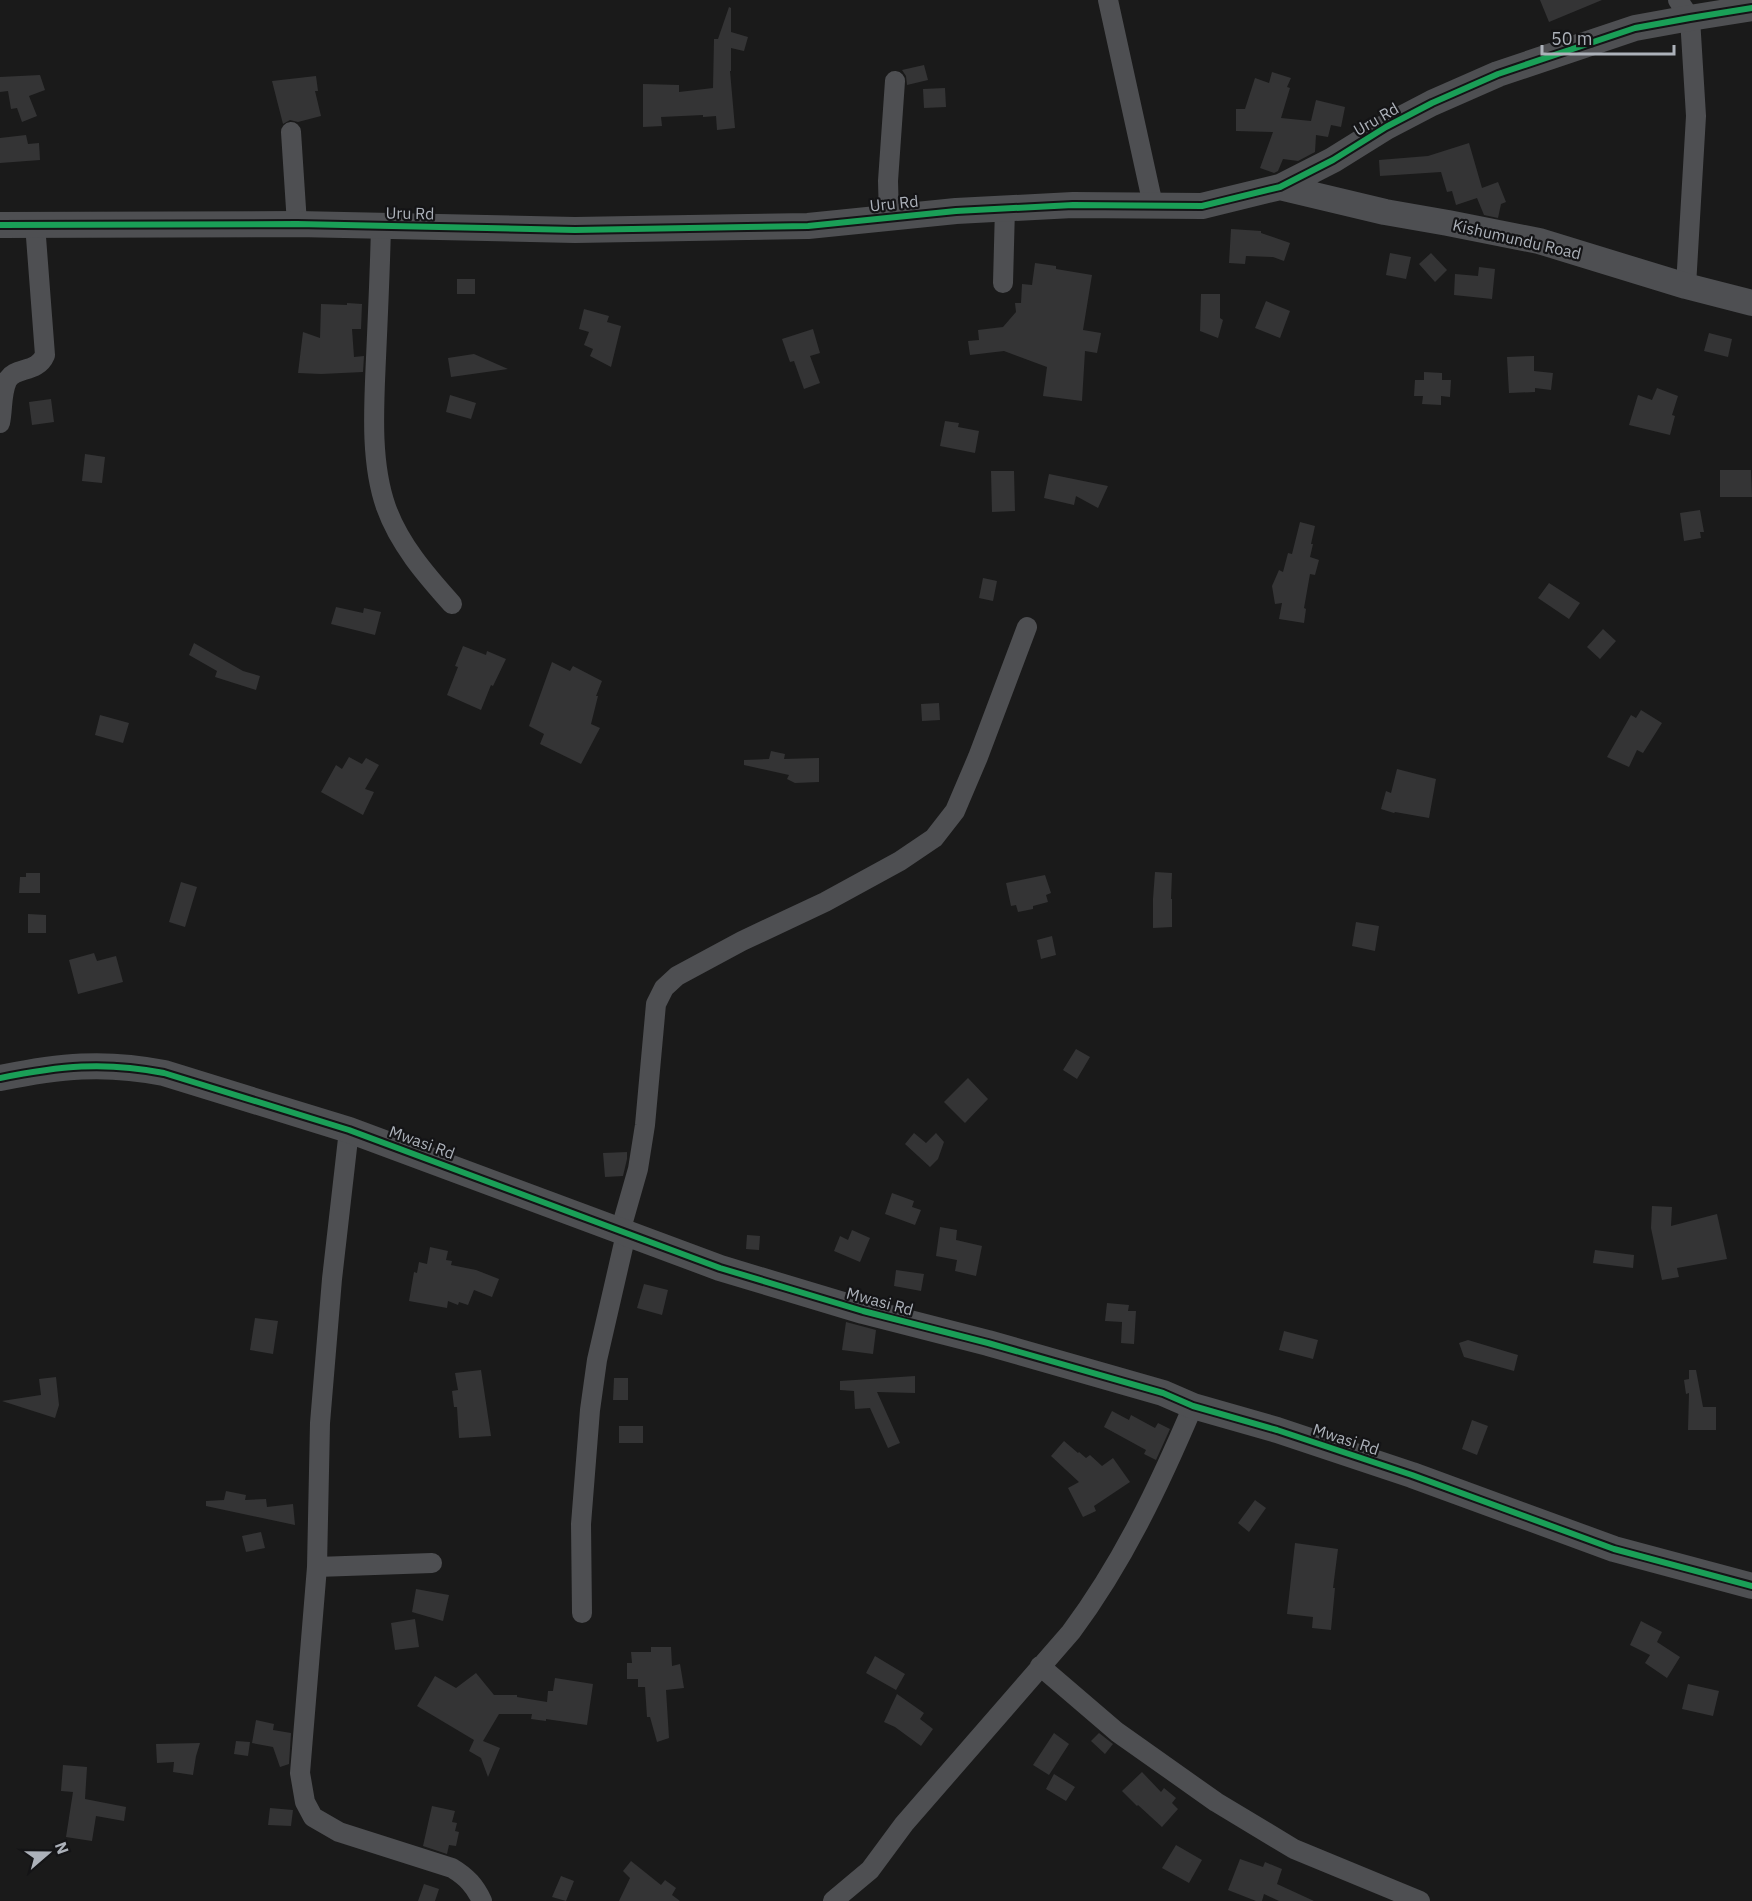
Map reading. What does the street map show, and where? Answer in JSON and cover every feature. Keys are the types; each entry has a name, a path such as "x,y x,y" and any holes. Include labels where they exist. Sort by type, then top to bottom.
{"street":[{"path":"1108,0 1153,206"},
{"name":"Uru Rd","path":"0,225 297,224 575,230 724,228 808,226 1005,208 1073,205 1202,206 1280,187 1432,103 1498,74 1684,9 1752,8"},
{"path":"1684,9 1696,116 1686,286"},
{"path":"889,217 888,181 895,81"},
{"path":"291,132 297,224"},
{"name":"Kishumundu Road","path":"1280,187 1384,212 1539,241 1686,286 1752,303"},
{"path":"1003,283 1005,208"},
{"path":"0,423 3,393 8,380 15,374 42,363 45,355 35,224"},
{"path":"381,226 375,393 379,482 396,531 422,570 452,604"},
{"path":"582,1613 581,1524 590,1410 597,1360 645,1125 656,1004 664,988 677,976 742,940 825,902 900,861 934,838 955,811 978,757 1026,627"},
{"name":"Mwasi Rd","path":"0,1078 44,1069 82,1065 134,1067 164,1073 349,1130 720,1268 842,1305 988,1343 1163,1393 1193,1406 1277,1430 1412,1475 1614,1549 1752,1586"},
{"path":"349,1130 332,1279 320,1423 317,1567 300,1773 304,1802 313,1817 339,1832 452,1868 474,1885 482,1901"},
{"path":"833,1901 870,1870 904,1824 1086,1612 1151,1501 1193,1406"},
{"path":"317,1567 432,1563"},
{"path":"1040,1666 1117,1732 1216,1802 1294,1849 1420,1901"}],"building":[{"path":"1540,0 1602,0 1549,22"},
{"path":"729,7 731,8 731,32 748,37 744,51 731,48 730,71 735,128 717,130 716,116 703,117 703,115 661,117 662,126 643,127 643,84 679,85 679,92 713,88 714,39 718,39"},
{"path":"924,65 928,80 907,85 906,76 902,70"},
{"path":"1272,72 1291,78 1281,118 1311,121 1316,100 1345,107 1341,127 1331,125 1328,137 1316,135 1315,152 1298,161 1283,159 1278,171 1274,173 1260,168 1273,132 1236,131 1236,109 1245,109 1255,78 1269,83"},
{"path":"40,75 45,90 29,96 37,116 22,122 17,108 11,109 8,91 0,92 0,77"},
{"path":"316,76 318,91 315,91 321,116 298,122 290,120 283,124 272,81"},
{"path":"945,88 946,107 924,108 923,89"},
{"path":"26,135 28,144 39,143 40,160 0,163 0,138"},
{"path":"1469,143 1482,188 1498,182 1506,202 1501,204 1498,218 1484,215 1477,198 1456,205 1452,191 1447,192 1441,172 1380,176 1379,160 1428,156"},
{"path":"1231,229 1261,231 1261,233 1290,243 1284,261 1273,257 1246,256 1245,264 1229,263"},
{"path":"1390,253 1411,257 1406,279 1386,275"},
{"path":"1431,253 1447,270 1435,282 1419,264"},
{"path":"1035,263 1092,275 1083,330 1101,333 1097,353 1085,351 1082,401 1043,396 1047,367 1004,351 970,355 968,341 979,340 978,330 1003,327 1016,312 1015,303 1021,303 1022,284 1032,285"},
{"path":"1479,267 1495,269 1492,299 1454,295 1455,274 1478,276"},
{"path":"457,279 475,279 475,294 457,294"},
{"path":"1201,294 1220,294 1220,318 1223,320 1218,338 1200,331"},
{"path":"1266,301 1290,311 1280,338 1255,328"},
{"path":"347,303 362,304 361,329 352,329 354,357 364,356 363,372 298,373 303,332 320,338 321,304 347,305"},
{"path":"584,309 609,316 607,322 621,326 611,367 590,356 593,349 584,345 589,332 579,329"},
{"path":"813,329 820,353 810,356 820,383 804,389 794,361 790,362 782,339"},
{"path":"1709,333 1732,339 1728,357 1704,351"},
{"path":"474,354 508,369 451,377 448,358"},
{"path":"1534,356 1534,371 1553,373 1551,390 1535,388 1535,392 1509,393 1507,357"},
{"path":"1424,372 1442,373 1442,380 1451,380 1450,397 1441,396 1441,405 1422,404 1423,396 1414,396 1415,380 1424,380"},
{"path":"1657,388 1678,396 1672,415 1675,416 1670,435 1629,425 1638,395 1652,400"},
{"path":"450,395 476,403 471,419 446,412"},
{"path":"51,399 54,422 32,425 29,402"},
{"path":"945,421 959,423 958,427 979,431 975,453 940,446"},
{"path":"85,454 105,457 102,483 82,481"},
{"path":"1720,470 1751,470 1752,497 1720,497"},
{"path":"991,471 1014,471 1015,511 992,512"},
{"path":"1049,474 1108,486 1098,508 1076,496 1074,505 1044,498"},
{"path":"1700,510 1704,532 1700,532 1701,538 1684,541 1680,513"},
{"path":"1300,522 1315,526 1310,557 1319,560 1315,575 1310,574 1304,608 1306,609 1304,623 1279,619 1282,603 1275,604 1272,586 1279,570 1283,572 1288,553 1292,554"},
{"path":"983,578 997,581 993,601 979,598"},
{"path":"1549,583 1580,603 1569,619 1538,598"},
{"path":"336,607 363,613 364,608 381,612 375,635 331,624"},
{"path":"1603,629 1616,641 1600,659 1587,647"},
{"path":"194,643 243,671 260,676 256,690 215,677 217,671 189,655"},
{"path":"463,646 486,655 487,651 506,659 493,686 491,685 481,710 447,695"},
{"path":"552,662 570,671 573,666 602,681 596,696 598,696 591,724 600,728 581,764 540,744 544,734 529,726"},
{"path":"939,703 940,720 922,721 921,704"},
{"path":"1641,710 1662,723 1643,753 1637,750 1629,767 1607,757 1631,715 1636,718"},
{"path":"100,715 129,723 123,743 95,735"},
{"path":"771,751 785,754 784,759 819,758 819,782 795,783 787,779 789,775 744,765 744,760 769,759"},
{"path":"349,757 362,764 366,758 379,765 365,789 374,792 363,815 321,792 336,765 342,769"},
{"path":"1397,769 1436,779 1429,818 1381,809 1386,791 1391,793"},
{"path":"1155,872 1172,873 1172,927 1153,928"},
{"path":"26,873 40,873 40,893 19,893 20,877 26,877"},
{"path":"1045,875 1051,893 1046,895 1048,902 1033,906 1033,909 1018,912 1016,905 1011,906 1006,883"},
{"path":"181,882 197,887 185,927 169,922"},
{"path":"28,914 46,915 46,933 28,933"},
{"path":"1356,922 1379,926 1375,951 1352,946"},
{"path":"1052,936 1056,955 1041,959 1037,940"},
{"path":"94,953 97,961 116,956 123,982 78,994 69,960"},
{"path":"1076,1049 1090,1057 1077,1079 1063,1070"},
{"path":"968,1078 988,1099 965,1123 944,1102"},
{"path":"914,1133 926,1143 936,1133 944,1142 938,1159 930,1167 905,1144"},
{"path":"627,1152 623,1176 605,1177 603,1153"},
{"path":"892,1193 914,1201 912,1207 921,1210 915,1225 885,1214"},
{"path":"1652,1206 1672,1207 1671,1226 1717,1214 1727,1259 1677,1268 1679,1277 1662,1280 1651,1228"},
{"path":"940,1227 957,1230 956,1240 982,1246 976,1276 955,1271 957,1260 936,1256"},
{"path":"852,1230 870,1238 860,1262 834,1251 840,1236 848,1240"},
{"path":"747,1235 760,1236 759,1250 746,1249"},
{"path":"430,1247 448,1251 446,1260 452,1261 451,1265 476,1270 499,1279 492,1297 474,1290 468,1305 459,1302 458,1305 448,1301 447,1308 409,1301 414,1272 417,1273 419,1262 427,1264"},
{"path":"1595,1250 1634,1255 1633,1268 1593,1263"},
{"path":"896,1270 924,1274 921,1291 894,1286"},
{"path":"644,1284 668,1290 662,1315 637,1308"},
{"path":"1107,1303 1129,1305 1128,1311 1136,1311 1134,1344 1121,1343 1122,1322 1105,1321"},
{"path":"255,1318 278,1321 273,1354 250,1350"},
{"path":"846,1322 876,1330 873,1354 842,1350"},
{"path":"1284,1331 1318,1340 1313,1359 1279,1350"},
{"path":"1468,1340 1518,1355 1514,1371 1464,1357 1459,1343"},
{"path":"481,1370 491,1436 459,1438 457,1407 454,1407 452,1391 458,1390 455,1373"},
{"path":"1689,1370 1696,1370 1703,1407 1716,1407 1716,1430 1688,1430 1689,1393 1686,1394 1684,1380 1689,1379"},
{"path":"915,1376 915,1393 877,1392 900,1443 888,1448 870,1408 855,1409 854,1391 840,1390 840,1381"},
{"path":"56,1377 59,1405 55,1418 2,1401 41,1395 39,1379"},
{"path":"614,1378 628,1378 628,1400 613,1400"},
{"path":"1112,1411 1129,1420 1131,1415 1155,1428 1158,1423 1170,1429 1156,1460 1144,1454 1146,1450 1104,1427"},
{"path":"1472,1420 1488,1426 1477,1455 1462,1449"},
{"path":"619,1426 643,1426 643,1443 619,1443"},
{"path":"1064,1441 1086,1458 1090,1455 1102,1466 1113,1458 1130,1482 1094,1506 1096,1511 1083,1517 1068,1488 1079,1482 1051,1456"},
{"path":"226,1491 246,1495 245,1500 266,1499 267,1507 293,1504 295,1525 206,1506 206,1501 224,1500"},
{"path":"1255,1500 1266,1508 1249,1532 1238,1523"},
{"path":"261,1532 265,1548 246,1552 242,1536"},
{"path":"1295,1543 1338,1549 1331,1630 1312,1628 1313,1617 1287,1614"},
{"path":"416,1589 449,1595 443,1621 412,1612"},
{"path":"415,1619 419,1647 395,1650 391,1623"},
{"path":"1641,1621 1662,1632 1657,1642 1680,1657 1667,1678 1645,1663 1650,1655 1630,1645"},
{"path":"651,1647 671,1647 672,1666 680,1664 684,1688 666,1690 669,1738 657,1742 650,1717 647,1717 645,1687 638,1687 638,1679 627,1679 627,1663 632,1663 631,1652 651,1652"},
{"path":"875,1656 905,1674 896,1690 866,1673"},
{"path":"476,1673 494,1695 517,1695 517,1697 547,1702 548,1691 553,1691 555,1678 593,1684 587,1725 531,1719 532,1714 499,1714 483,1741 500,1748 488,1777 481,1758 469,1751 474,1740 417,1706 435,1676 456,1688"},
{"path":"1688,1684 1719,1691 1713,1716 1682,1709"},
{"path":"897,1694 924,1713 920,1719 933,1729 921,1746 884,1722"},
{"path":"256,1720 274,1724 273,1730 291,1733 289,1764 280,1767 273,1747 252,1743"},
{"path":"1054,1733 1069,1744 1049,1775 1033,1765"},
{"path":"1099,1733 1113,1744 1105,1754 1091,1741"},
{"path":"236,1741 250,1742 248,1756 234,1754"},
{"path":"200,1743 193,1775 173,1772 174,1762 157,1763 156,1744"},
{"path":"63,1765 87,1767 85,1799 126,1807 124,1821 96,1816 92,1841 66,1837 73,1792 61,1791"},
{"path":"1142,1772 1161,1792 1164,1788 1176,1798 1172,1803 1178,1809 1162,1827 1122,1791"},
{"path":"1054,1774 1075,1787 1066,1801 1046,1789"},
{"path":"432,1806 455,1811 452,1822 457,1823 455,1831 459,1832 456,1846 449,1845 447,1854 423,1846"},
{"path":"270,1808 293,1810 291,1826 268,1825"},
{"path":"1176,1845 1202,1860 1189,1883 1162,1868"},
{"path":"1240,1859 1263,1867 1265,1862 1282,1869 1277,1884 1314,1901 1279,1901 1264,1894 1262,1901 1256,1901 1228,1890"},
{"path":"631,1861 661,1885 665,1880 676,1888 672,1895 680,1901 619,1901 630,1878 623,1871"},
{"path":"561,1876 574,1881 566,1901 552,1897"},
{"path":"424,1884 439,1889 435,1901 418,1901"}],"cycle path":[{"path":"0,225 297,224 575,230 808,226 956,211 1073,205 1202,206 1280,187 1333,160 1386,127 1432,103 1498,74 1635,28 1752,8"},
{"path":"0,1078 42,1070 82,1066 121,1067 164,1073 349,1130 720,1268 863,1311 988,1343 1163,1393 1193,1406 1277,1430 1412,1475 1614,1549 1752,1586"}]}
